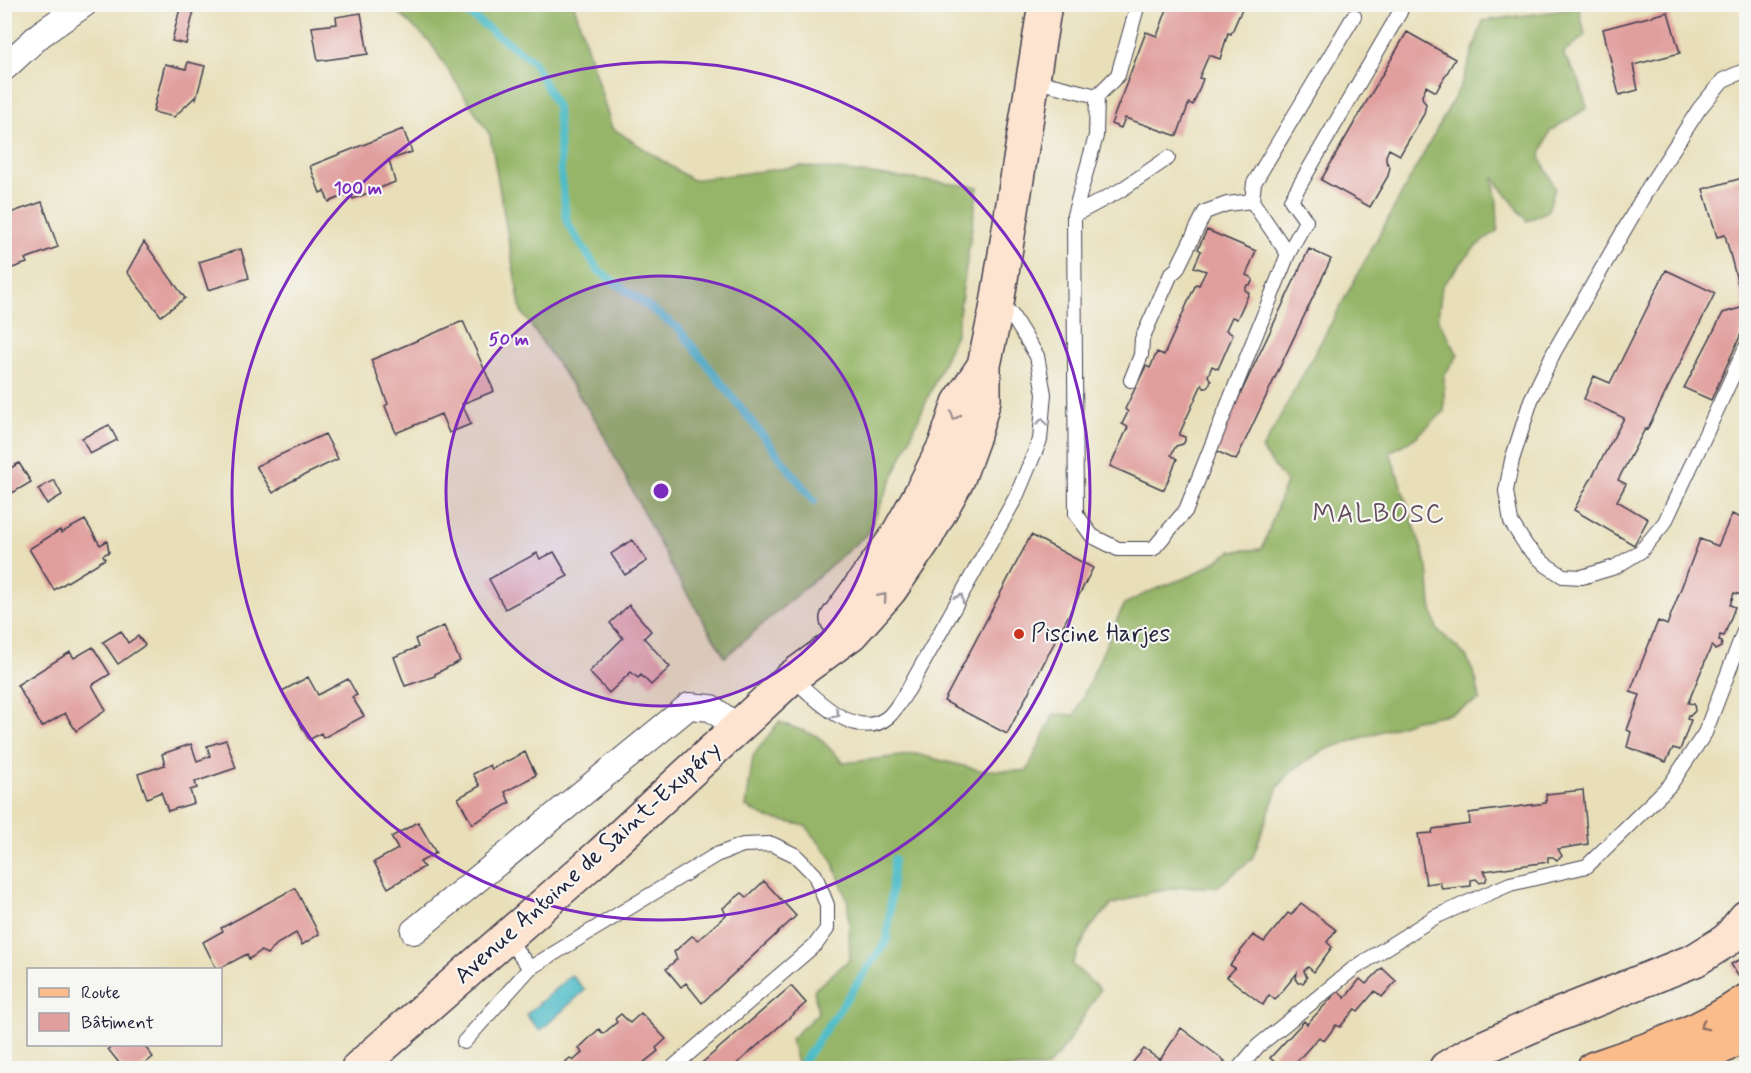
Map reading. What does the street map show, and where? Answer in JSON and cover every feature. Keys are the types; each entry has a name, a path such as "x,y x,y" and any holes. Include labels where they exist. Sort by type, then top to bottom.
{"main road":[{"name":"Avenue Antoine de Saint-Exupéry","path":"370,1058 600,855 792,676 857,594 895,539 945,445 959,403 984,365 996,310 1045,4"},
{"path":"1446,1068 1471,1053 1545,1020 1695,960 1727,940 1746,917"},
{"path":"1594,1068 1669,1042 1707,1025 1746,1001"},
{"path":"1674,1068 1696,1061 1746,1034"}],"street":[{"path":"4,68 42,34 84,4"},
{"path":"414,931 689,706 711,708 738,728"}],"lane":[{"path":"1138,4 1118,75 1097,96 1096,136 1074,215 1076,514 1092,536 1118,549 1153,549 1186,510 1288,254 1306,221 1291,200 1400,12"},
{"path":"1288,254 1252,201 1254,183 1354,16"},
{"path":"1746,69 1723,80 1699,109 1650,185 1554,352 1531,400 1512,460 1506,491 1511,522 1527,547 1546,565 1563,576 1582,577 1614,567 1641,551 1665,522 1746,347"},
{"path":"1032,80 1097,96"},
{"path":"1074,215 1121,190 1168,158"},
{"path":"1131,380 1142,356 1142,339 1161,296 1171,274 1178,269 1206,212 1227,204 1252,201"},
{"path":"792,676 822,706 858,724 876,724 889,716 908,690 1016,497 1040,440 1044,394 1037,356 1011,314 996,310"},
{"path":"1239,1068 1258,1046 1353,969 1436,916 1510,884 1587,866 1670,785 1705,733 1746,626"},
{"path":"464,1042 530,968 716,855 743,845 772,844 795,855 815,875 827,905 827,929 816,944 672,1068"},
{"path":"506,937 530,968"}],"green space":[{"path":"390,5 574,5 612,128 692,180 803,166 978,187 956,334 868,533 725,657 672,568 597,422 521,311 490,135 430,42"},
{"path":"1579,8 1585,35 1563,54 1579,80 1587,108 1550,131 1540,157 1555,188 1548,211 1527,221 1493,177 1498,230 1474,248 1442,286 1438,319 1458,355 1444,375 1444,412 1415,438 1390,452 1428,568 1431,605 1437,629 1466,656 1476,679 1480,700 1449,714 1416,720 1324,750 1294,769 1278,787 1252,859 1217,887 1183,887 1148,893 1111,905 1090,928 1072,964 1100,990 1064,1048 1046,1068 798,1068 791,1039 818,1013 814,990 850,959 848,902 832,859 806,826 768,818 746,807 753,756 779,722 817,736 844,763 916,754 979,770 1027,771 1054,714 1075,715 1124,604 1193,575 1232,551 1262,549 1286,482 1262,450 1462,83 1483,21"}],"water":[{"path":"571,975 585,990 540,1031 526,1015"}],"building":[{"path":"181,4 194,10 186,44 172,41"},
{"path":"1169,4 1239,4 1238,8 1242,9 1231,34 1228,33 1220,59 1209,55 1199,78 1203,79 1193,105 1189,103 1177,136 1125,118 1121,128 1111,124 1146,32 1157,36"},
{"path":"1668,12 1680,53 1633,65 1638,90 1619,95 1603,29"},
{"path":"361,13 368,54 318,61 312,27 337,24 336,17"},
{"path":"1407,32 1455,59 1436,92 1426,86 1422,96 1426,104 1424,114 1400,155 1389,149 1386,156 1390,167 1388,176 1370,207 1321,180"},
{"path":"188,62 205,66 196,99 195,97 174,117 153,112 165,64 186,69"},
{"path":"403,129 412,152 389,160 395,182 353,199 350,193 329,202 324,191 320,193 310,166"},
{"path":"1746,177 1746,323 1711,400 1684,388 1723,313 1744,307 1725,235 1717,237 1703,189"},
{"path":"42,202 58,247 25,259 27,263 4,271 4,215"},
{"path":"1207,230 1256,251 1246,275 1253,280 1250,285 1247,285 1245,290 1249,293 1237,319 1232,317 1226,330 1233,335 1218,369 1212,366 1208,376 1211,381 1207,388 1204,388 1202,384 1179,435 1185,437 1185,441 1176,446 1171,455 1177,459 1164,490 1110,466 1128,427 1122,424 1128,412 1125,409 1146,366 1150,368 1157,352 1164,355 1196,284 1199,285 1206,271 1194,267 1201,251 1198,249"},
{"path":"144,242 185,298 161,316 127,272"},
{"path":"241,249 249,278 208,290 199,262"},
{"path":"1309,249 1331,259 1236,460 1214,450"},
{"path":"1666,270 1715,293 1647,430 1645,429 1618,480 1626,484 1617,501 1648,519 1634,545 1574,510 1624,418 1584,399 1594,376 1610,383"},
{"path":"463,321 494,391 462,404 471,424 449,433 441,414 396,433 385,406 388,404 371,360"},
{"path":"109,425 117,440 90,454 82,438"},
{"path":"325,434 338,459 288,483 273,493 256,466"},
{"path":"19,463 31,482 4,498 4,472"},
{"path":"54,480 62,495 47,504 38,489"},
{"path":"1732,514 1746,520 1746,582 1742,595 1734,593 1730,605 1735,607 1724,636 1720,635 1721,647 1715,650 1711,647 1688,703 1694,704 1695,711 1690,716 1688,715 1687,719 1691,720 1680,750 1673,748 1666,762 1627,747 1631,732 1627,730 1640,695 1630,692 1658,621 1667,625 1700,539 1718,546"},
{"path":"85,520 100,545 107,541 109,552 103,555 105,559 54,590 29,549 60,530 61,533"},
{"name":"Piscine Harjes","path":"1031,535 1093,568 1007,734 944,701"},
{"path":"632,540 647,561 625,575 611,554"},
{"path":"554,552 568,576 505,609 489,579 537,553 540,559"},
{"path":"629,605 651,631 644,638 670,667 651,685 641,675 638,678 631,672 609,693 589,672 623,638 610,623"},
{"path":"444,626 460,661 435,676 405,686 394,657 418,647 415,639"},
{"path":"121,631 128,643 138,636 145,645 118,664 103,642"},
{"path":"93,647 110,674 92,685 106,710 76,731 65,713 42,727 17,685 70,652 74,658"},
{"path":"308,677 318,695 348,679 357,695 352,697 364,716 323,738 321,733 309,740 282,691"},
{"path":"226,740 236,768 195,782 197,788 190,790 194,803 168,811 161,792 147,798 138,774 165,765 162,754 191,744 197,761 210,756 207,746"},
{"path":"525,752 536,775 505,792 510,803 472,824 458,798 480,786 473,774 490,765 492,769"},
{"path":"1583,790 1588,844 1558,849 1562,856 1557,860 1548,857 1548,862 1484,871 1487,876 1486,881 1480,883 1476,879 1471,880 1471,886 1442,889 1440,882 1426,884 1418,834 1432,833 1433,829 1470,824 1469,813 1546,803 1546,794"},
{"path":"418,822 436,853 420,862 424,867 388,888 374,862 398,849 391,837"},
{"path":"764,881 796,916 702,1003 686,983 681,987 666,969 677,959 674,952 692,936 698,940 726,915 723,908 742,893 747,897"},
{"path":"295,888 319,934 302,945 296,933 277,944 267,954 261,951 249,959 247,954 221,968 216,968 203,942 223,931 221,928"},
{"path":"1301,903 1336,930 1327,942 1332,947 1314,972 1308,967 1304,971 1307,978 1303,983 1298,983 1296,980 1297,973 1275,1000 1269,995 1263,1005 1227,977 1235,968 1230,965 1253,935 1264,942 1288,913 1291,915"},
{"path":"1743,958 1746,970 1738,976 1731,964"},
{"path":"1382,968 1396,981 1382,997 1375,991 1340,1027 1336,1025 1324,1041 1319,1037 1291,1068 1282,1068 1270,1058 1304,1021 1307,1024 1338,991 1345,998 1360,979 1366,984"},
{"path":"791,986 806,1003 732,1068 696,1068"},
{"path":"641,1013 666,1039 656,1048 658,1051 637,1068 565,1068 562,1065 570,1058 573,1061 582,1053 579,1048 599,1029 603,1034 617,1022 615,1019 621,1014 630,1023"},
{"path":"1181,1028 1225,1061 1219,1068 1128,1068 1144,1049 1160,1060"},
{"path":"113,1046 145,1046 153,1057 139,1068 123,1068 108,1049"}],"waterway":[{"path":"455,4 533,61 557,107 567,223 598,270 679,329 814,501"},
{"path":"799,1068 887,940 894,859"}],"place":[{"name":"Piscine Harjes","path":"1019,634"}],"district":[{"name":"MALBOSC","path":"1379,515"}]}
